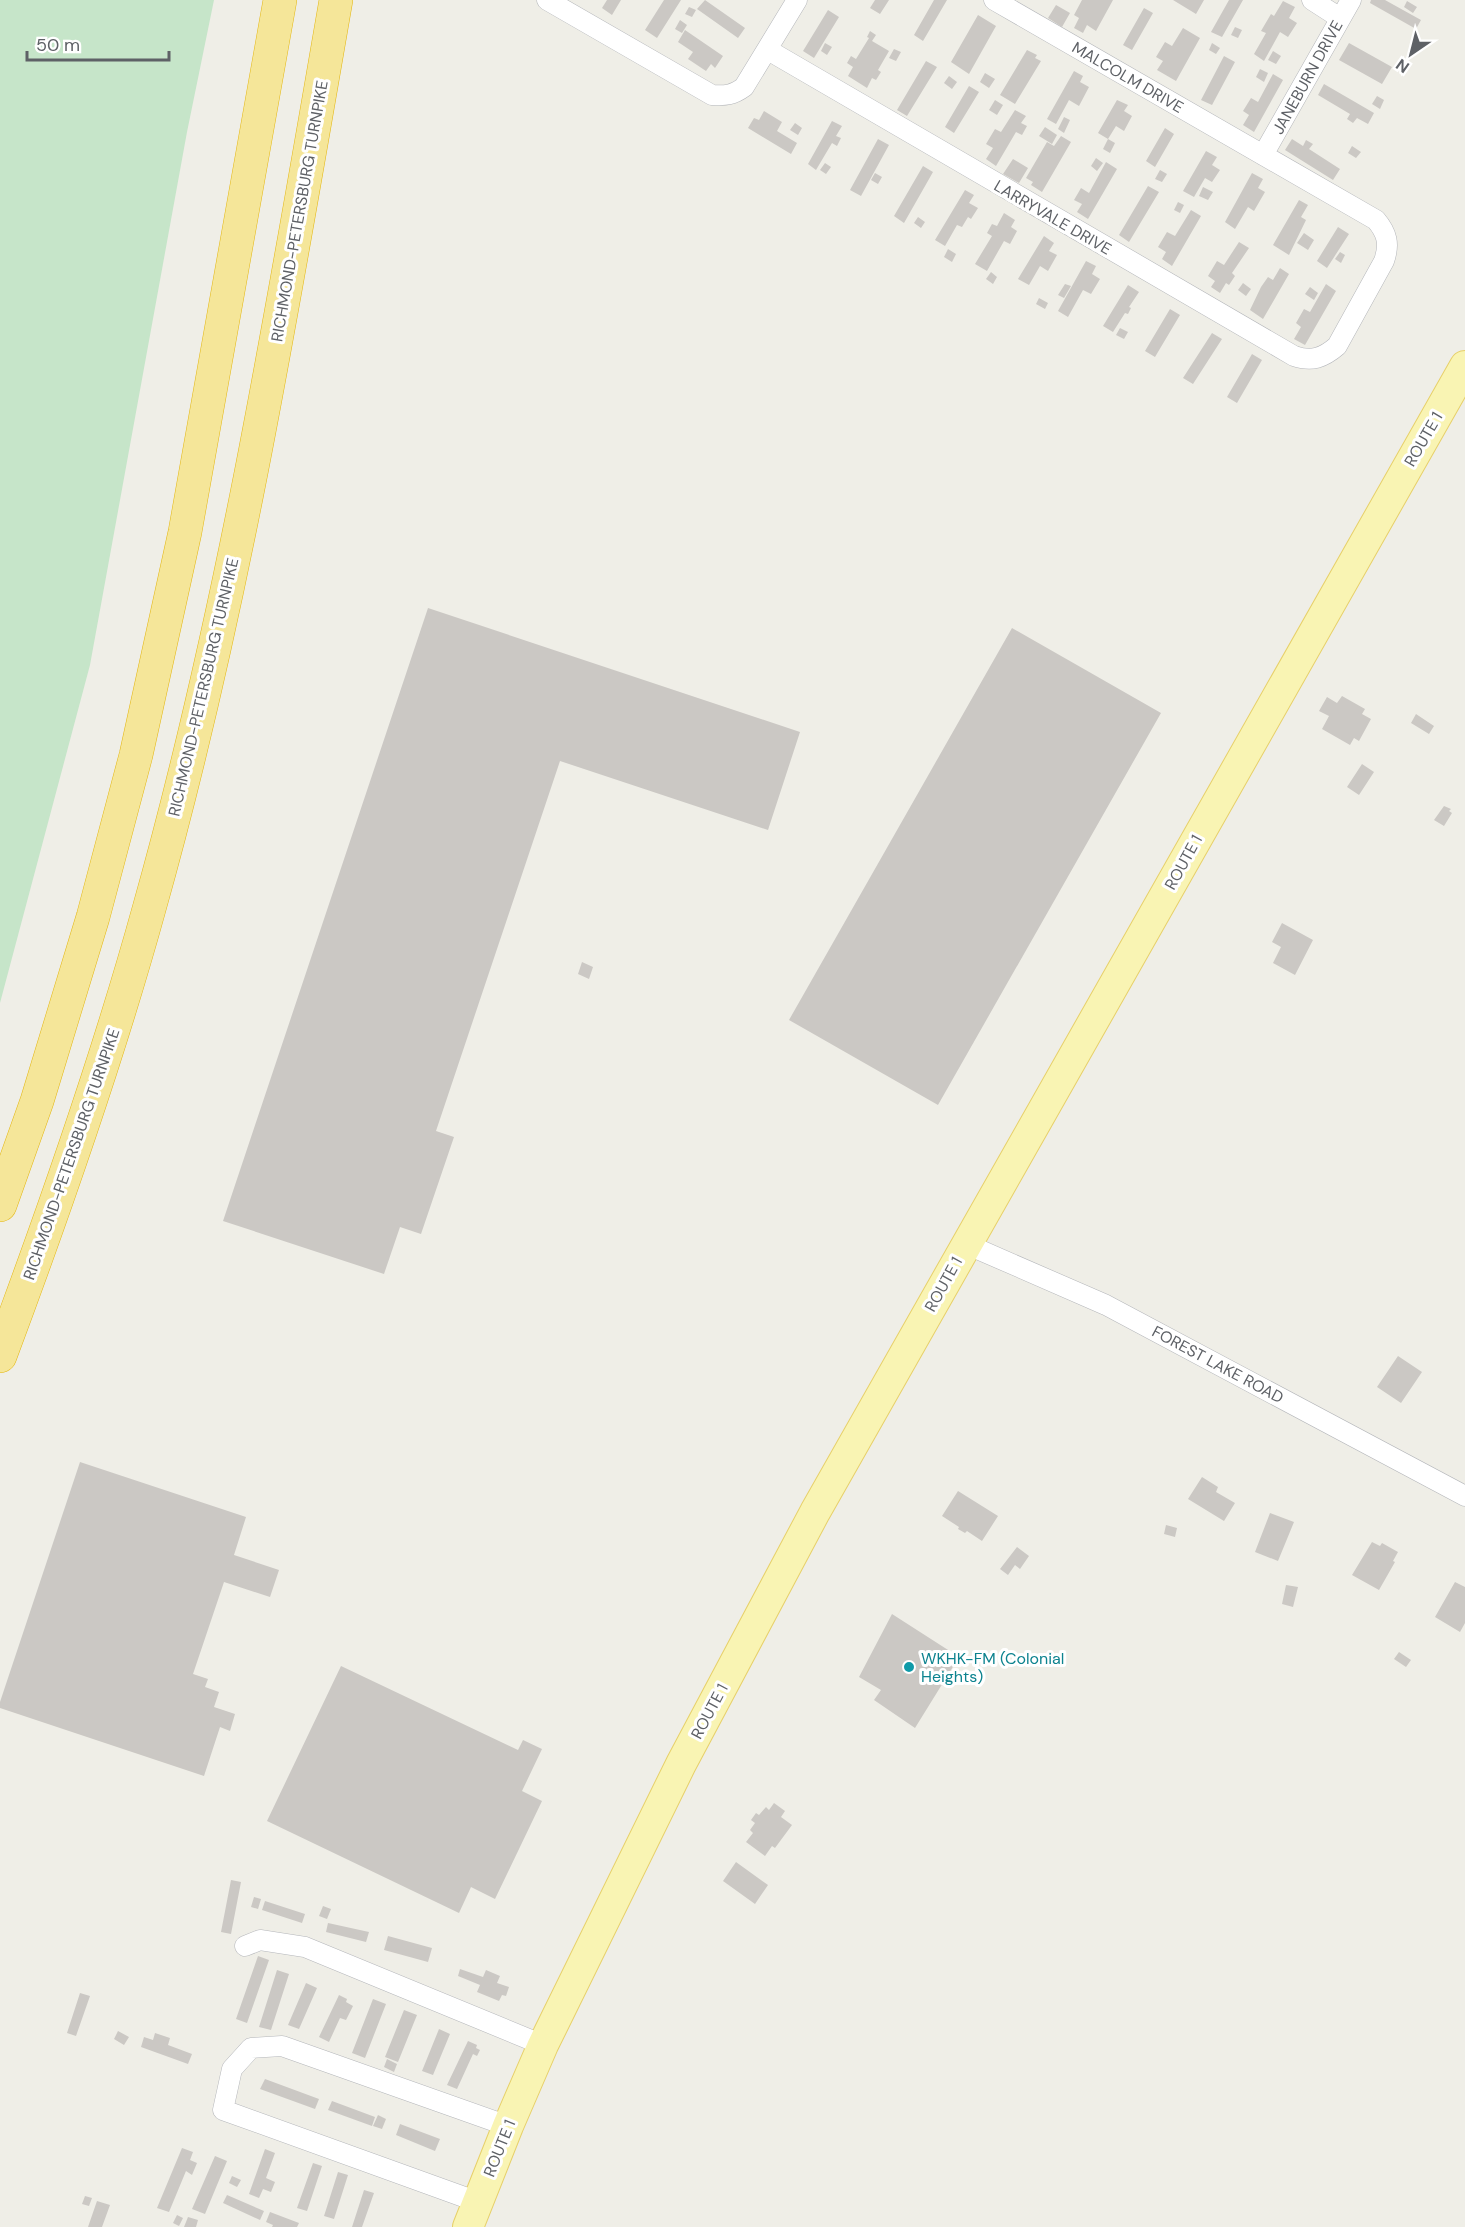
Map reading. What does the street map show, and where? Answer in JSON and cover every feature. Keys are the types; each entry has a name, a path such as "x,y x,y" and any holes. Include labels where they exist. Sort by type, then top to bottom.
{"highway":[{"path":"0,1205 37,1101 93,917 135,755 185,532 280,0"},
{"name":"RICHMOND-PETERSBURG TURNPIKE","path":"0,1356 48,1229 102,1072 150,908 196,724 242,516 280,320 336,0"}],"main road":[{"name":"ROUTE 1","path":"473,2214 543,2045 681,1764 815,1512 1465,366"}],"street":[{"path":"547,0 712,94 725,96 735,94 744,87 797,0"},
{"name":"MALCOLM DRIVE","path":"994,0 1263,154"},
{"path":"1312,0 1340,18"},
{"name":"JANEBURN DRIVE","path":"1263,154 1351,0"},
{"name":"LARRYVALE DRIVE","path":"768,50 1294,356 1316,359 1328,355 1337,346 1384,261 1388,241 1384,230 1376,220 1263,154"},
{"name":"FOREST LAKE ROAD","path":"966,1244 1106,1305 1465,1496"},
{"path":"245,1946 260,1940 305,1947 543,2045"},
{"path":"473,2214 223,2110 232,2069 251,2048 282,2046 508,2126"}],"green space":[{"path":"0,0 214,0 187,132 90,665 0,1003"}],"building":[{"path":"607,0 621,0 612,15 602,8"},
{"path":"664,0 681,0 657,38 645,30"},
{"path":"705,0 745,28 738,38 697,9"},
{"path":"875,0 889,0 880,14 870,8"},
{"path":"934,0 947,0 923,41 914,35"},
{"path":"1082,0 1113,0 1096,31 1087,25 1083,33 1074,28 1079,18 1074,15"},
{"path":"1173,0 1204,0 1196,14"},
{"path":"1229,0 1243,0 1222,37 1211,32"},
{"path":"1371,0 1385,0 1421,20 1416,29 1370,3"},
{"path":"1283,1 1295,7 1289,18 1297,23 1288,37 1280,32 1264,61 1254,54 1266,33 1261,31 1271,14 1274,16"},
{"path":"1407,1 1417,7 1413,13 1404,7"},
{"path":"1056,5 1070,13 1062,27 1048,18"},
{"path":"689,7 696,10 692,17 685,14"},
{"path":"1144,8 1153,13 1132,50 1123,45"},
{"path":"828,10 839,17 814,58 803,51"},
{"path":"978,15 996,26 969,74 951,62"},
{"path":"680,20 687,25 682,33 675,29"},
{"path":"1235,27 1242,30 1238,38 1231,35"},
{"path":"1183,28 1200,38 1176,81 1157,70 1163,61 1156,57 1165,42 1172,46"},
{"path":"685,30 723,56 715,68 711,64 706,71 688,59 693,52 678,42"},
{"path":"870,31 876,35 872,41 889,51 878,70 881,72 876,80 872,78 867,88 848,76 853,67 847,63 851,56 856,59 869,38 867,37"},
{"path":"825,43 832,47 827,55 821,51"},
{"path":"1212,43 1220,48 1216,54 1209,50"},
{"path":"1349,43 1392,67 1382,84 1339,60"},
{"path":"894,49 901,52 896,61 889,58"},
{"path":"1027,50 1037,55 1035,58 1041,61 1015,104 1000,95"},
{"path":"1273,51 1281,56 1276,64 1268,60"},
{"path":"1224,56 1235,62 1212,105 1201,100"},
{"path":"926,61 937,67 907,116 897,110"},
{"path":"1260,69 1268,73 1264,82 1256,77"},
{"path":"1074,71 1083,76 1080,82 1089,87 1079,106 1069,100 1056,124 1047,119"},
{"path":"985,73 995,79 989,88 980,82"},
{"path":"1273,74 1283,80 1254,132 1243,125 1249,115 1243,111 1251,98 1258,102"},
{"path":"949,76 957,82 952,89 944,83"},
{"path":"1324,84 1374,113 1368,124 1357,118 1353,123 1347,119 1350,114 1318,95"},
{"path":"969,86 979,92 954,133 945,127"},
{"path":"1377,96 1384,100 1380,109 1372,104"},
{"path":"995,100 1003,105 997,115 989,110"},
{"path":"1117,100 1128,105 1124,111 1132,116 1124,131 1116,126 1108,139 1098,133"},
{"path":"1015,110 1026,116 1021,123 1027,126 1022,135 1016,132 996,166 986,159 993,148 986,144 995,129 1001,132"},
{"path":"764,111 782,122 777,131 797,143 791,154 748,128 754,118 759,120"},
{"path":"1064,117 1070,120 1064,133 1058,129"},
{"path":"832,121 842,126 836,136 841,138 837,146 832,143 816,170 808,164"},
{"path":"795,123 802,128 798,135 790,130"},
{"path":"1045,127 1057,135 1052,144 1039,136"},
{"path":"1165,128 1174,134 1155,167 1146,161"},
{"path":"1061,136 1071,142 1042,192 1031,185 1033,182 1026,178 1047,142 1054,146"},
{"path":"878,139 889,145 861,196 850,190"},
{"path":"1108,139 1115,143 1110,153 1103,149"},
{"path":"1292,139 1303,146 1306,140 1313,144 1309,149 1340,169 1333,180 1285,150"},
{"path":"1352,146 1361,152 1356,158 1348,153"},
{"path":"1206,151 1217,157 1212,165 1220,170 1212,182 1205,178 1194,197 1183,191"},
{"path":"1096,158 1103,163 1097,171 1091,166"},
{"path":"1013,159 1028,168 1019,183 1003,174"},
{"path":"1106,162 1117,169 1088,219 1077,212 1082,204 1074,200 1081,188 1089,193"},
{"path":"825,163 831,167 826,174 820,170"},
{"path":"923,166 933,172 904,223 894,216"},
{"path":"1160,170 1167,174 1162,182 1155,179"},
{"path":"875,173 882,177 878,184 871,180"},
{"path":"1252,173 1263,179 1258,188 1265,192 1254,211 1248,207 1235,229 1225,222"},
{"path":"1148,186 1159,192 1129,242 1119,235"},
{"path":"1203,187 1213,192 1208,200 1199,196"},
{"path":"965,190 974,195 969,203 978,208 971,219 968,217 962,227 957,225 945,246 935,240"},
{"path":"1299,200 1308,205 1301,217 1306,220 1289,255 1273,245"},
{"path":"1178,202 1184,205 1180,213 1174,210"},
{"path":"1191,210 1201,216 1172,266 1162,259 1166,252 1158,247 1167,232 1175,236"},
{"path":"1004,213 1015,220 1011,227 1017,231 1010,244 1004,241 987,271 975,264 992,236 987,233 992,224 997,226"},
{"path":"918,217 925,222 921,228 914,223"},
{"path":"1338,227 1349,234 1327,268 1317,261"},
{"path":"1304,233 1314,240 1308,250 1297,243"},
{"path":"1044,236 1054,243 1049,251 1057,255 1048,271 1040,266 1029,285 1018,279"},
{"path":"1239,242 1249,248 1232,273 1235,276 1229,285 1226,283 1220,293 1211,287 1215,281 1208,276 1217,261 1224,265"},
{"path":"948,249 956,254 952,262 944,257"},
{"path":"1340,252 1345,255 1341,263 1335,259"},
{"path":"1086,261 1096,266 1092,274 1100,279 1091,294 1083,290 1068,317 1058,311"},
{"path":"1280,268 1289,274 1263,319 1250,310 1268,277 1273,280"},
{"path":"991,272 997,277 993,284 986,279"},
{"path":"1243,283 1251,289 1246,296 1238,290"},
{"path":"1065,284 1071,286 1064,298 1058,295"},
{"path":"1326,284 1336,291 1305,345 1294,339 1301,327 1296,323 1304,309 1310,312"},
{"path":"1128,285 1139,292 1129,307 1131,308 1128,314 1125,313 1113,332 1103,326"},
{"path":"1310,287 1318,293 1314,300 1305,294"},
{"path":"1039,298 1048,303 1045,309 1036,304"},
{"path":"1170,309 1180,315 1155,357 1145,351"},
{"path":"1120,328 1128,332 1124,339 1116,335"},
{"path":"1212,333 1222,339 1193,384 1183,378"},
{"path":"1252,354 1262,360 1237,403 1227,397"},
{"path":"428,608 800,732 768,830 560,761 436,1131 454,1137 421,1234 400,1227 384,1274 223,1221"},
{"path":"1012,628 1161,713 938,1105 789,1020"},
{"path":"1342,696 1365,709 1362,714 1371,719 1359,741 1354,738 1350,745 1322,729 1329,716 1319,711 1327,697 1337,703"},
{"path":"1416,714 1434,726 1429,734 1411,723"},
{"path":"1362,764 1374,772 1359,795 1347,787"},
{"path":"1444,806 1451,809 1449,811 1452,813 1444,826 1434,820"},
{"path":"1282,923 1313,940 1295,975 1273,963 1281,947 1272,942"},
{"path":"582,962 593,967 589,979 578,974"},
{"path":"1398,1356 1422,1372 1401,1403 1377,1387"},
{"path":"80,1462 246,1517 234,1555 279,1570 270,1597 224,1582 193,1674 208,1679 205,1687 219,1692 214,1707 235,1714 230,1731 220,1727 204,1776 0,1708 0,1702"},
{"path":"1202,1477 1218,1487 1216,1492 1235,1503 1224,1521 1188,1499"},
{"path":"958,1491 998,1516 982,1541 967,1531 965,1533 958,1529 959,1527 942,1516"},
{"path":"1270,1513 1294,1522 1278,1561 1255,1552"},
{"path":"1166,1525 1177,1528 1175,1537 1164,1534"},
{"path":"1372,1542 1380,1546 1382,1543 1398,1552 1379,1590 1352,1575"},
{"path":"1017,1547 1029,1556 1020,1569 1015,1565 1008,1575 1000,1569"},
{"path":"1455,1582 1465,1587 1465,1623 1460,1632 1435,1617"},
{"path":"1286,1585 1298,1587 1293,1607 1282,1604"},
{"name":"WKHK-FM (Colonial Heights)","path":"892,1614 959,1657 915,1728 874,1700 881,1690 859,1677"},
{"path":"1399,1652 1411,1660 1406,1667 1394,1659"},
{"path":"341,1666 518,1750 523,1740 542,1749 522,1791 542,1801 495,1899 471,1887 459,1913 267,1821"},
{"path":"774,1803 785,1811 781,1817 792,1825 775,1848 772,1846 765,1856 746,1842 753,1833 750,1830 755,1823 751,1820 756,1813 759,1815 766,1807 769,1810"},
{"path":"736,1862 768,1885 755,1904 723,1881"},
{"path":"231,1880 241,1882 231,1934 221,1932"},
{"path":"254,1897 261,1899 258,1909 251,1907"},
{"path":"265,1901 305,1914 302,1923 262,1910"},
{"path":"323,1906 331,1909 327,1919 319,1916"},
{"path":"328,1923 369,1932 366,1942 326,1932"},
{"path":"388,1936 432,1948 428,1962 384,1950"},
{"path":"258,1956 269,1960 247,2023 236,2019"},
{"path":"460,1969 483,1977 486,1970 500,1976 497,1983 509,1987 506,1996 502,1995 499,2001 477,1992 480,1985 458,1976"},
{"path":"277,1970 289,1974 271,2030 259,2027"},
{"path":"306,1983 317,1988 299,2029 288,2025"},
{"path":"80,1993 90,1996 76,2036 67,2033"},
{"path":"339,1995 353,2006 346,2020 340,2018 329,2042 319,2037"},
{"path":"373,1999 386,2004 365,2058 352,2053"},
{"path":"404,2010 417,2015 398,2062 385,2057"},
{"path":"439,2029 450,2034 433,2075 422,2071"},
{"path":"118,2031 129,2037 124,2045 114,2039"},
{"path":"155,2033 170,2038 168,2045 192,2054 188,2064 141,2047 144,2037 153,2040"},
{"path":"468,2041 477,2045 476,2048 480,2050 477,2056 473,2054 457,2089 447,2085"},
{"path":"387,2059 397,2064 394,2072 384,2067"},
{"path":"265,2079 319,2099 315,2109 260,2089"},
{"path":"332,2101 375,2117 372,2126 328,2110"},
{"path":"378,2115 386,2119 382,2129 373,2126"},
{"path":"400,2124 440,2139 435,2151 396,2135"},
{"path":"182,2148 193,2152 190,2160 197,2163 192,2175 186,2171 169,2212 157,2208"},
{"path":"265,2149 275,2153 266,2178 275,2182 271,2192 263,2189 259,2198 249,2194"},
{"path":"215,2156 227,2161 205,2214 192,2209"},
{"path":"313,2163 322,2166 307,2211 297,2208"},
{"path":"338,2172 348,2175 334,2219 324,2216"},
{"path":"232,2176 241,2180 237,2187 229,2183"},
{"path":"364,2190 374,2193 362,2227 352,2227"},
{"path":"227,2195 264,2211 260,2220 223,2203"},
{"path":"85,2196 92,2198 89,2206 82,2204"},
{"path":"97,2201 110,2205 102,2227 88,2227"},
{"path":"270,2212 299,2223 297,2227 272,2227 273,2225 266,2222"},
{"path":"177,2215 183,2218 179,2226 173,2223"},
{"path":"188,2217 198,2220 196,2227 184,2227"}],"place":[{"name":"WKHK-FM (Colonial Heights)","path":"909,1667"}]}
